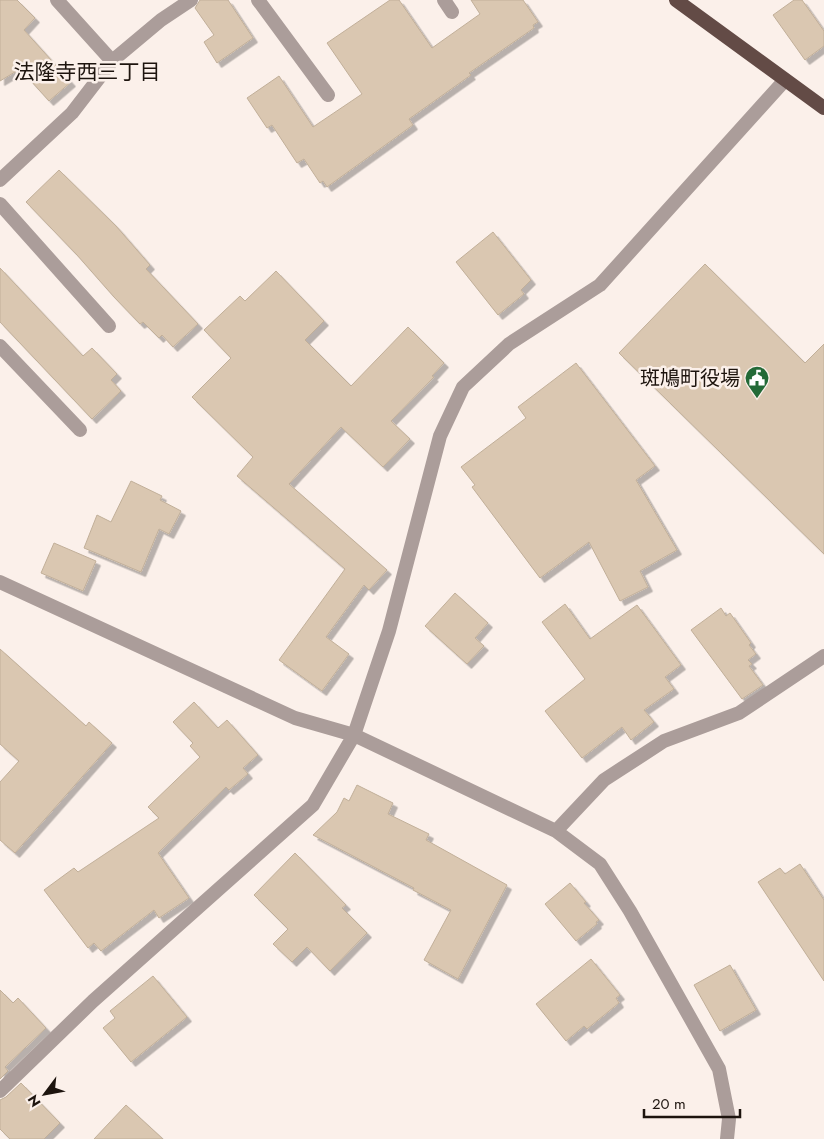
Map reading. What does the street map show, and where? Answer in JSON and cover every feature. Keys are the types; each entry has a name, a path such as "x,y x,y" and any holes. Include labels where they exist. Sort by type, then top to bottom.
{"highway":[{"path":"676,0 824,108"}],"street":[{"path":"57,0 112,61"},
{"path":"0,180 72,113 112,61 161,20 191,0"},
{"path":"258,0 328,95"},
{"path":"0,1091 93,1000 312,805 354,735 390,631 440,436 463,387 508,344 600,285 785,80"},
{"path":"0,204 109,326"},
{"path":"0,346 80,430"},
{"path":"0,582 295,718 354,735 556,831 600,864 630,911 719,1068 730,1118 727,1139"},
{"path":"556,831 604,780 664,741 739,713 824,656"}],"building":[{"path":"0,0 17,0 35,18 24,30 71,82 49,101 20,69 0,81"},
{"path":"200,0 228,0 253,38 217,63 204,42 214,35 195,8"},
{"path":"390,0 399,0 432,48 480,14 471,0 523,0 538,22 533,25 534,28 469,73 471,75 409,119 413,125 327,187 323,181 320,183 304,159 297,163 272,125 267,128 247,98 279,76 313,127 362,94 327,43"},
{"path":"794,0 802,0 824,31 824,46 805,60 773,15"},
{"path":"59,170 116,226 150,265 146,269 198,324 173,347 162,335 159,338 143,322 140,324 26,202"},
{"path":"493,232 531,280 521,290 524,294 498,315 456,262"},
{"path":"705,264 805,363 824,344 824,554 619,353"},
{"path":"0,268 83,356 92,348 117,374 111,380 121,391 92,419 0,322"},
{"path":"276,271 324,321 305,340 351,386 408,327 444,363 432,376 434,377 391,421 410,439 383,467 341,427 289,484 387,570 369,590 364,585 326,637 349,654 322,691 279,660 345,569 237,476 253,457 192,397 231,358 204,330 240,296 245,301"},
{"path":"576,363 655,466 636,480 677,550 640,571 648,587 620,601 589,542 540,578 472,487 475,485 461,467 526,418 518,407"},
{"path":"131,481 162,496 160,500 181,511 169,534 159,529 141,572 84,548 97,515 111,522"},
{"path":"54,543 96,561 83,591 41,573"},
{"path":"455,593 488,623 475,638 484,646 467,664 425,626"},
{"path":"565,604 590,639 637,605 681,665 665,677 674,689 644,710 654,722 631,740 622,727 582,758 545,711 585,679 542,622"},
{"path":"721,608 726,616 730,613 751,643 749,645 756,654 748,660 752,664 749,666 763,685 742,699 691,630"},
{"path":"0,649 86,726 89,722 112,743 15,853 0,840 0,782 19,761 0,744"},
{"path":"194,702 218,728 227,720 258,755 243,768 248,774 229,790 226,787 158,853 189,898 159,918 154,910 101,951 94,943 88,948 44,890 74,868 78,872 159,818 148,807 200,757 190,746 193,743 173,722"},
{"path":"357,785 393,803 388,814 429,834 426,840 507,885 458,979 424,960 451,910 413,890 414,888 313,835 337,812 344,798 349,801"},
{"path":"295,853 346,905 342,908 367,933 330,971 307,947 292,962 273,944 288,929 254,895"},
{"path":"800,864 824,900 824,981 758,882 780,868 785,874"},
{"path":"570,883 599,920 596,922 597,924 576,941 545,904"},
{"path":"591,959 620,995 616,998 619,1003 587,1029 584,1026 566,1041 536,1004"},
{"path":"730,965 756,1010 720,1031 694,985"},
{"path":"153,976 187,1017 131,1062 103,1028 115,1018 110,1011"},
{"path":"0,990 13,1003 18,998 46,1028 5,1067 8,1071 0,1079"},
{"path":"21,1083 60,1123 44,1139 10,1139 0,1129 0,1100"},
{"path":"126,1105 163,1139 94,1139"}],"place":[{"name":"斑鳩町役場","path":"757,399"}],"district":[{"name":"法隆寺西三丁目","path":"87,72"}]}
